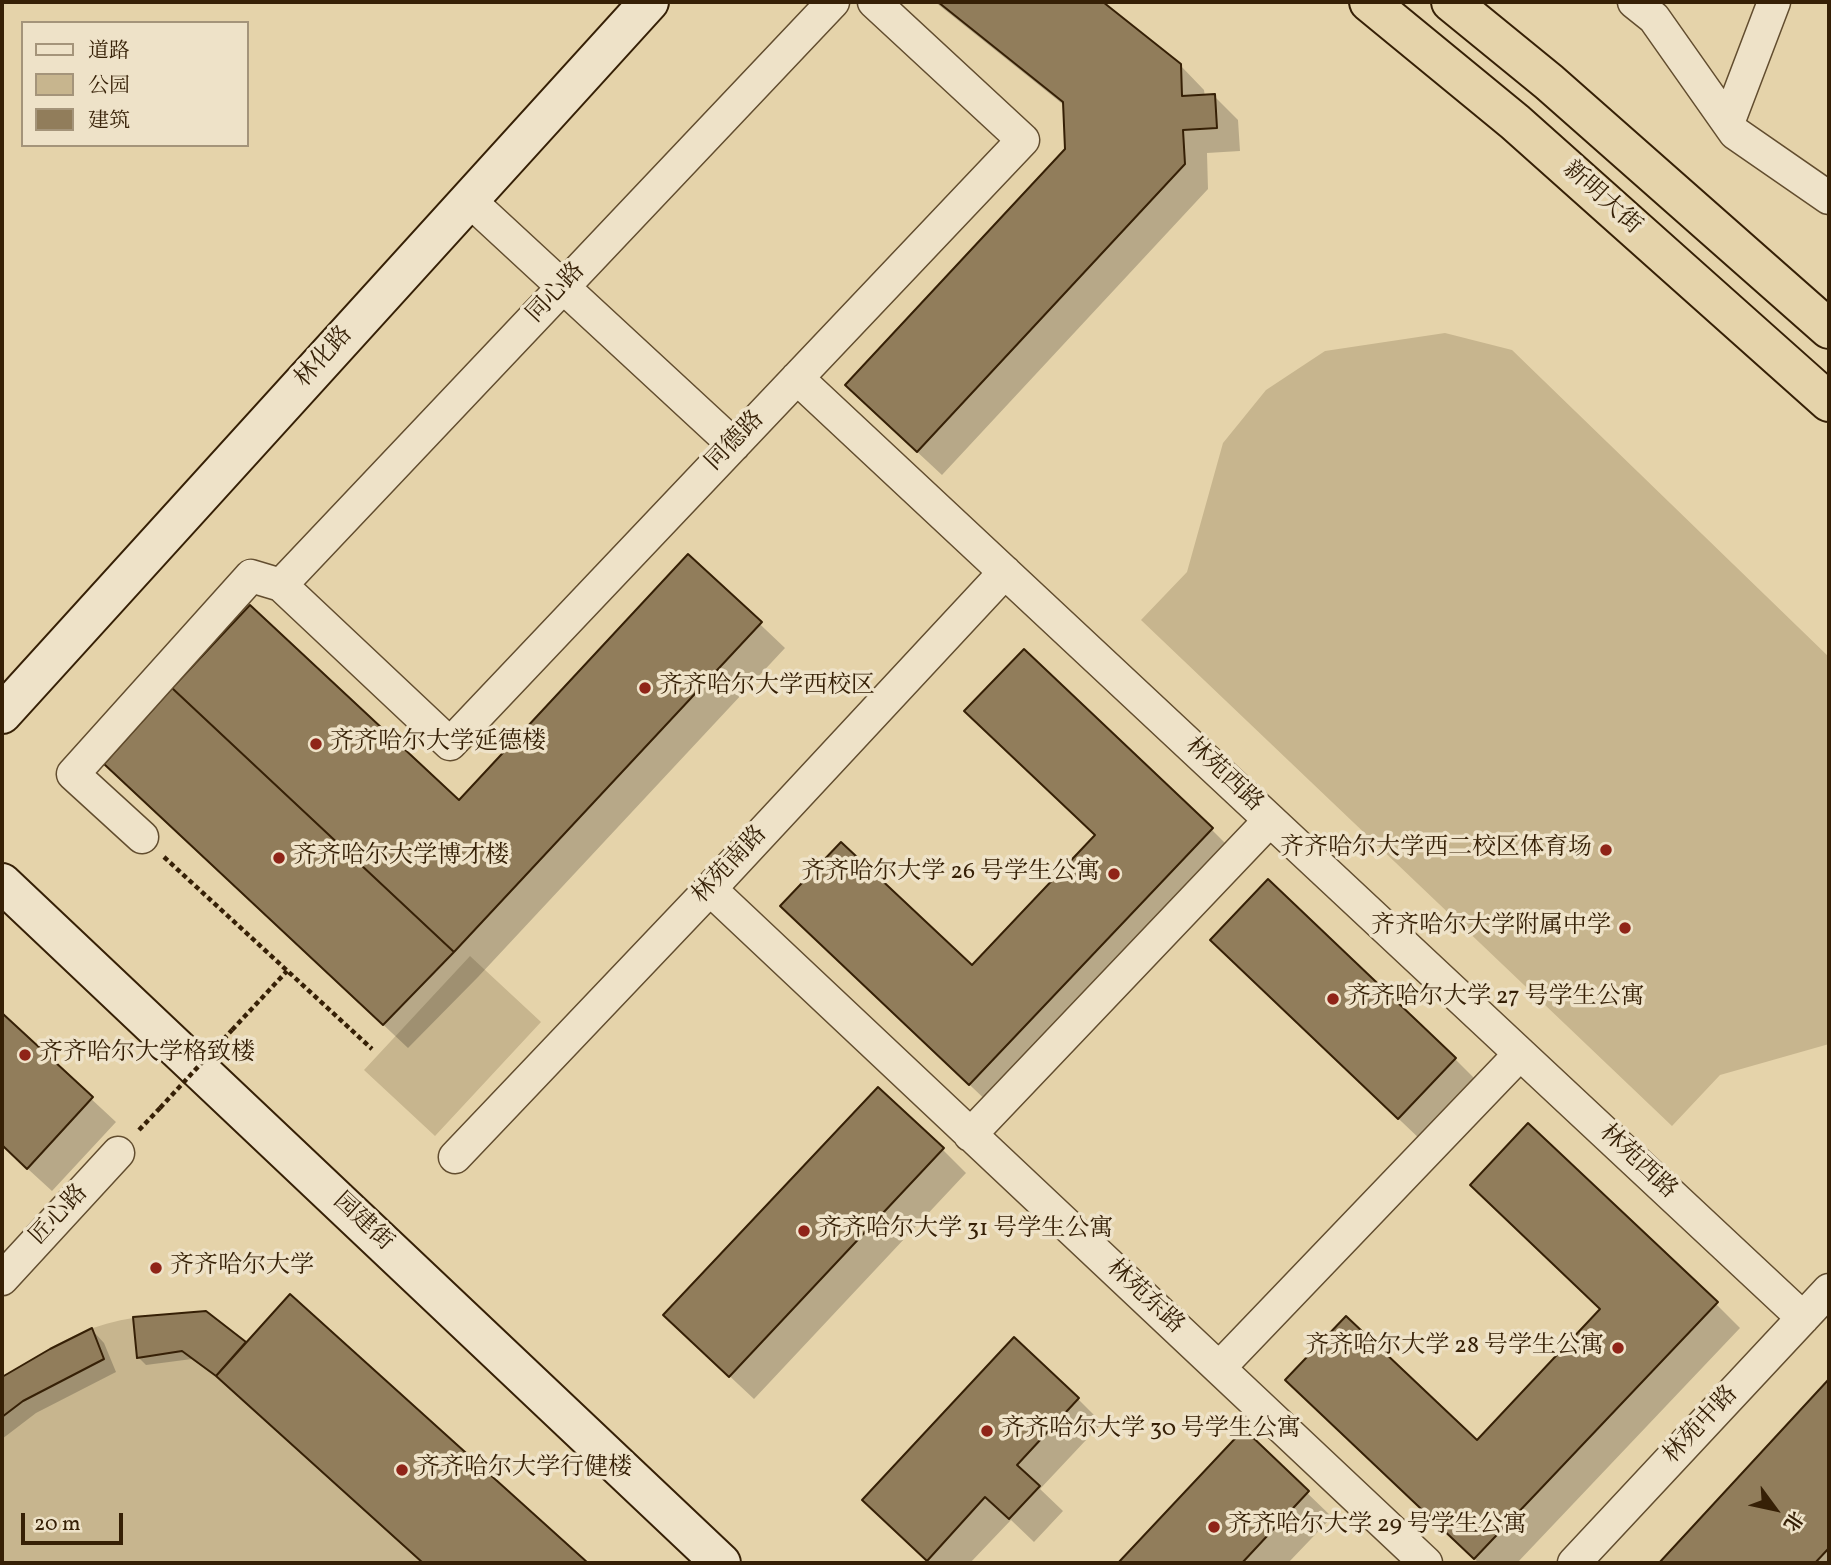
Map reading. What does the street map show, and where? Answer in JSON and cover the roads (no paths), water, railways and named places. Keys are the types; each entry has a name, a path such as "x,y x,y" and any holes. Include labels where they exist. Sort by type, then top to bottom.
{"highway":[{"name":"新明大街","path":"1369,2 1515,122 1829,402"},
{"path":"1451,2 1549,82 1829,329"}],"main road":[{"name":"林化路","path":"2,714 649,2"},
{"name":"园建街","path":"2,883 721,1563"}],"street":[{"name":"同心路","path":"281,585 834,2"},
{"name":"同德路","path":"281,585 450,744 1023,140 874,2"},
{"path":"1728,123 1774,2"},
{"path":"1649,7 1735,133 1829,198"},
{"path":"469,200 734,445"},
{"name":"林苑西路","path":"797,378 1803,1318"},
{"name":"林苑南路","path":"455,1157 1005,572"},
{"path":"142,837 73,774 251,576 281,585"},
{"path":"970,1135 1270,820"},
{"name":"林苑东路","path":"709,889 1426,1563"},
{"path":"1219,1368 1520,1054"},
{"name":"匠心路","path":"2,1279 118,1153"},
{"name":"林苑中路","path":"1574,1563 1829,1290"}],"place":[{"name":"齐齐哈尔大学西校区","path":"645,688"},
{"name":"齐齐哈尔大学延德楼","path":"316,744"},
{"name":"齐齐哈尔大学西二校区体育场","path":"1606,850"},
{"name":"齐齐哈尔大学博才楼","path":"279,858"},
{"name":"齐齐哈尔大学 26 号学生公寓","path":"1114,874"},
{"name":"齐齐哈尔大学附属中学","path":"1625,928"},
{"name":"齐齐哈尔大学 27 号学生公寓","path":"1333,999"},
{"name":"齐齐哈尔大学格致楼","path":"25,1055"},
{"name":"齐齐哈尔大学 31 号学生公寓","path":"804,1231"},
{"name":"齐齐哈尔大学","path":"156,1268"},
{"name":"齐齐哈尔大学 28 号学生公寓","path":"1618,1348"},
{"name":"齐齐哈尔大学 30 号学生公寓","path":"987,1431"},
{"name":"齐齐哈尔大学行健楼","path":"402,1470"},
{"name":"齐齐哈尔大学 29 号学生公寓","path":"1214,1527"}]}
